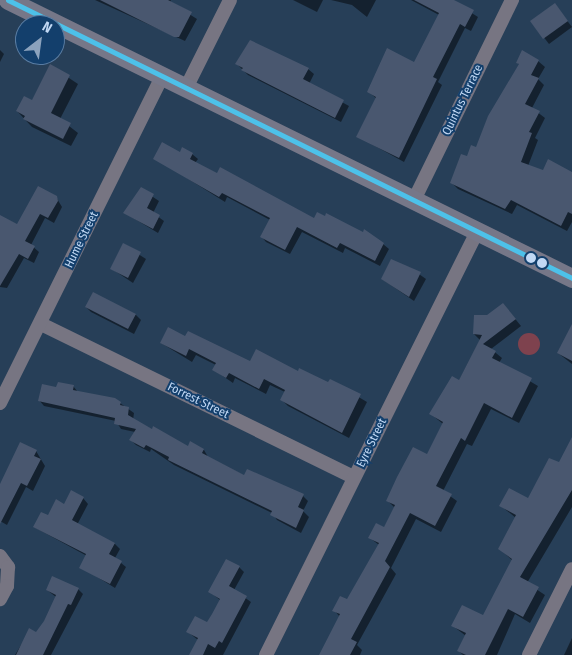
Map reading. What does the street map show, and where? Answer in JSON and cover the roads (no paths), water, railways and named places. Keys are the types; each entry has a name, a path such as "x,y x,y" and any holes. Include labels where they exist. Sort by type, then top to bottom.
{"main road":[{"path":"8,0 572,278"}],"street":[{"path":"186,88 230,0"},
{"name":"Quintus Terrace","path":"414,200 512,0"},
{"name":"Hume Street","path":"0,403 41,324 162,76"},
{"name":"Eyre Street","path":"266,655 477,231"},
{"name":"Forrest Street","path":"41,324 354,478"},
{"path":"0,556 8,567 7,586 0,599"},
{"path":"529,655 570,579"}]}
